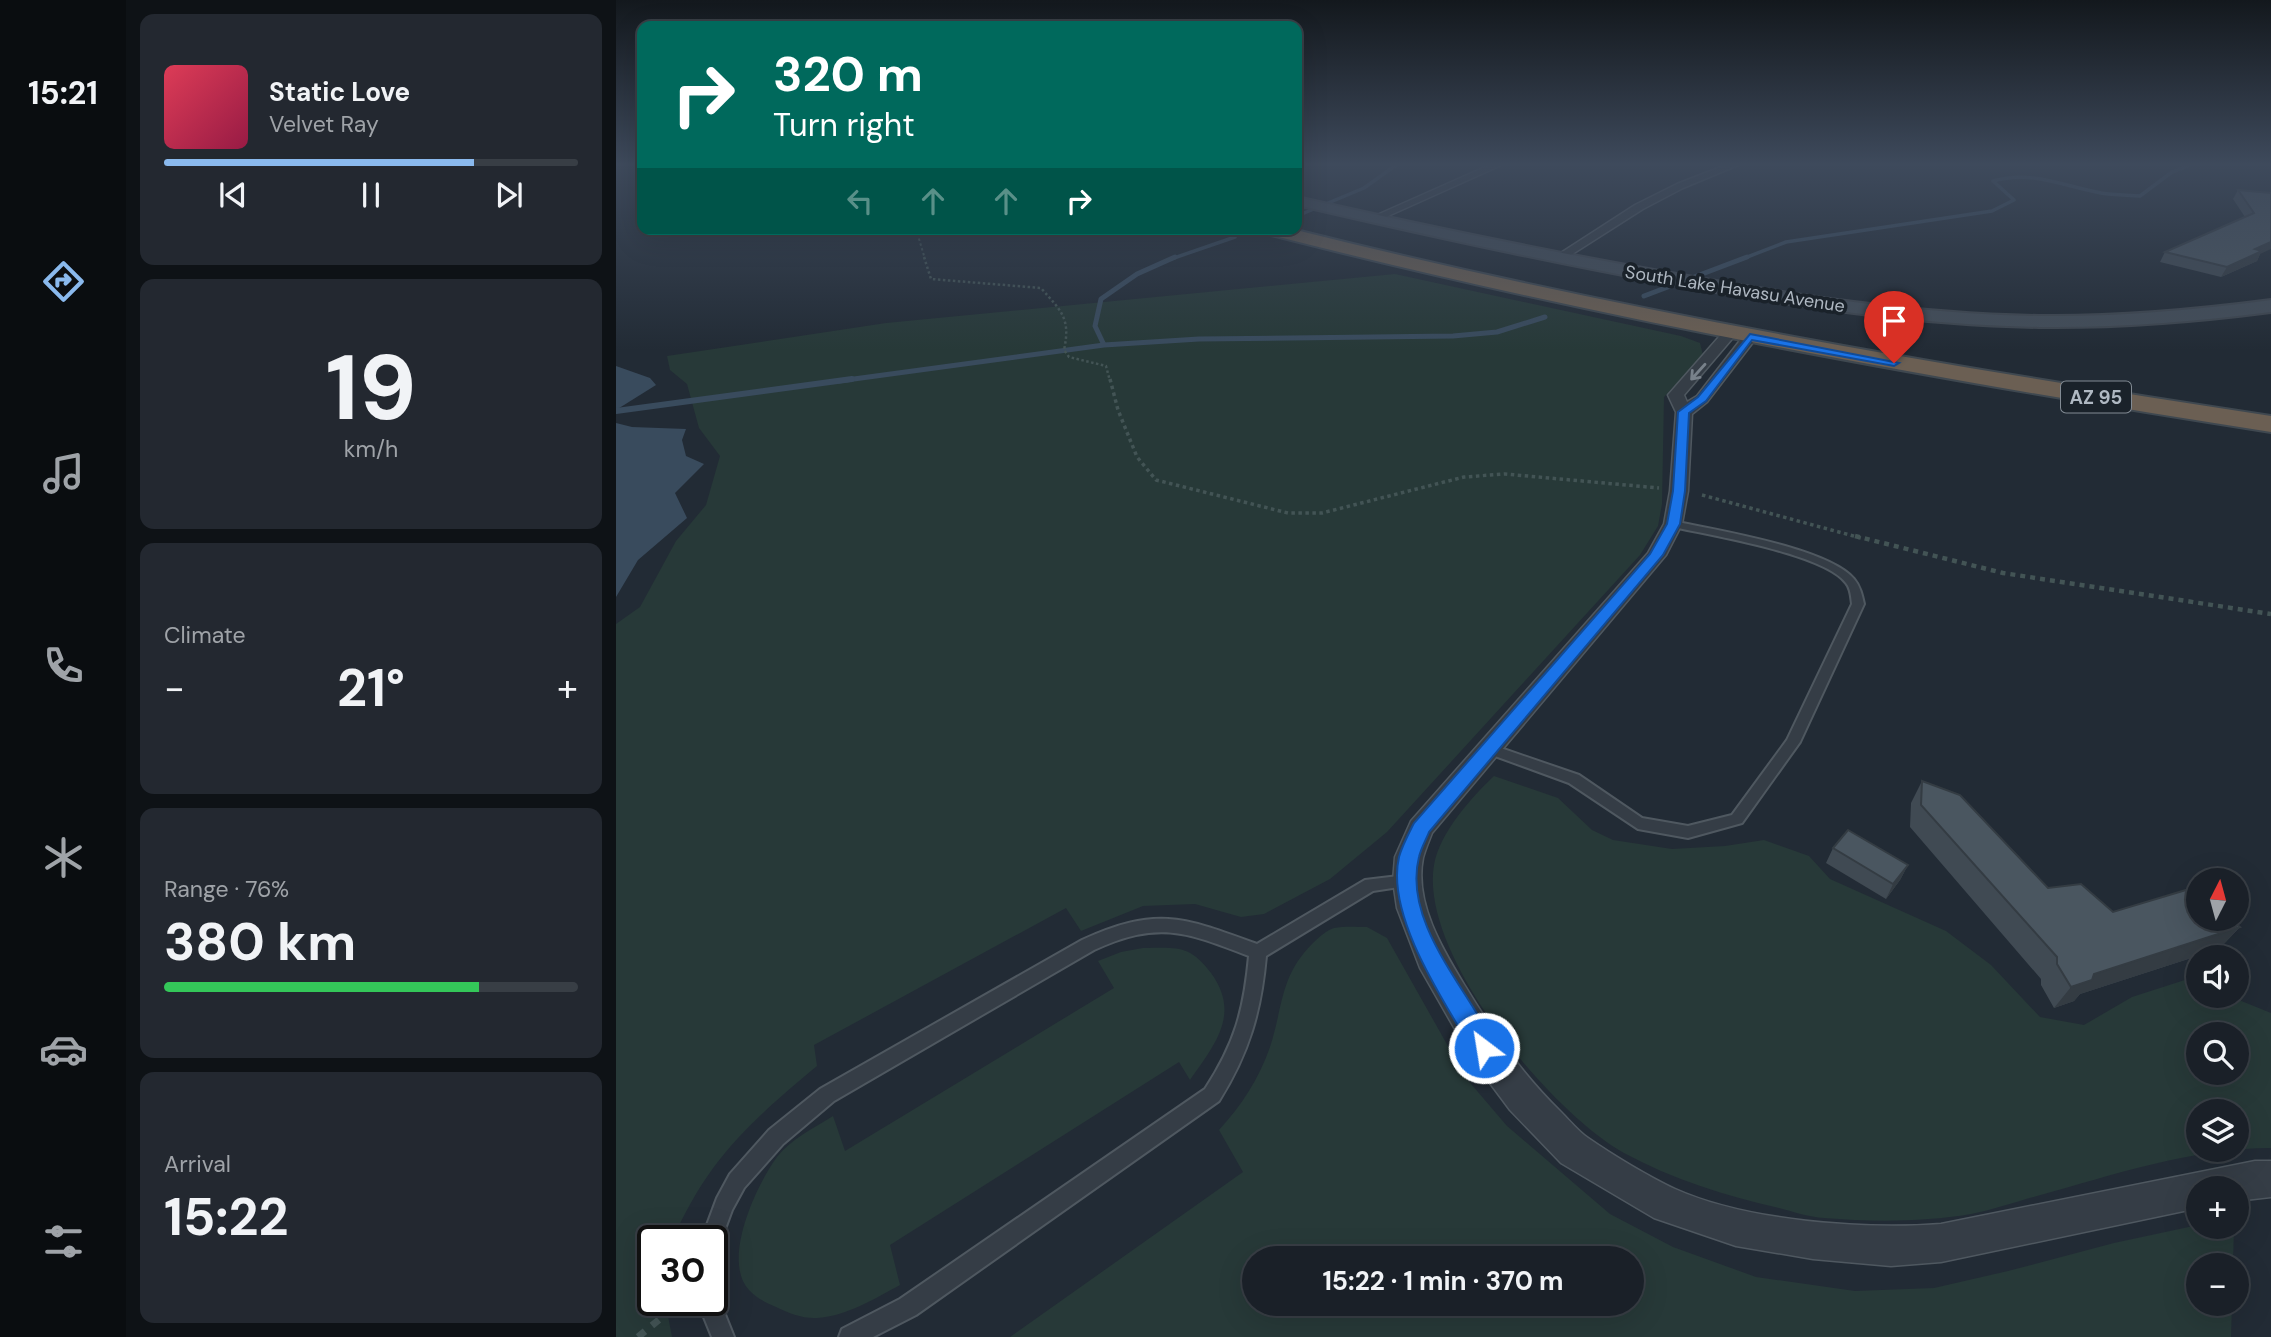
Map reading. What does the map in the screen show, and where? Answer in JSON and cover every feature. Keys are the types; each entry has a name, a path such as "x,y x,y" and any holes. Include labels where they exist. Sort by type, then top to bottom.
{"highway":[{"name":"AZ 95","path":"1293,235 1453,275 1740,335 2040,388 2271,424"}],"main road":[{"name":"South Lake Havasu Avenue","path":"1403,225 1751,294 1866,310 1960,319 2054,323 2218,315 2271,306"}],"street":[{"path":"1559,258 1609,225"},
{"path":"1684,412 1702,399 1740,335"},
{"path":"1740,335 1676,395 1684,412 1679,491 1673,524 1656,555 1421,828 1409,857 1407,881 1412,908 1431,958 1484,1048 1522,1098 1574,1150 1667,1205 1736,1227 1813,1240 1891,1247 1941,1242 2186,1192"},
{"path":"2249,1180 2271,1179"}],"lane":[{"path":"1489,749 1574,779 1638,823 1688,832 1737,819 1793,742 1858,604 1856,591 1849,579 1831,565 1800,554 1673,524"},
{"path":"1258,951 1370,885 1407,881"},
{"path":"717,1225 737,1181 776,1137 827,1095 1114,931 1156,923 1189,926 1258,951"},
{"path":"850,1337 908,1307 1212,1095 1231,1066 1244,1037 1254,996 1258,951"},
{"path":"714,1316 723,1337"}],"path":[{"path":"918,235 931,279 1041,288 1067,319 1068,333 1064,350 1069,357 1106,366 1118,410 1137,457 1156,480 1288,513 1322,513 1464,477 1504,474 1679,491 1950,562 2052,584 2223,605 2271,614"},
{"path":"638,1337 664,1316"}],"shaded area":[{"path":"1395,274 1681,336 1700,343 1703,355 1664,397 1662,504 1658,526 1640,555 1387,832 1330,879 1264,914 1241,917 1195,904 1143,906 1081,931 1066,908 814,1045 817,1066 771,1105 733,1144 700,1187 680,1225 637,1225 637,1316 668,1316 672,1337 616,1337 616,624 640,607 676,541 706,505 720,456 699,428 687,384 670,370 667,356 886,323"},
{"path":"1494,776 1558,798 1592,830 1613,840 1672,849 1725,846 1764,840 1809,856 1830,879 1946,931 1991,965 2040,1017 2084,1025 2132,997 2186,980 2186,1008 2249,1008 2249,1004 2271,1013 2271,1148 2249,1149 2249,1099 2186,1099 2186,1157 1953,1217 1898,1221 1818,1217 1739,1198 1680,1179 1624,1153 1594,1133 1561,1103 1527,1067 1468,984 1447,942 1435,901 1434,865 1443,840 1466,805"},
{"path":"1338,927 1367,927 1387,938 1466,1078 1507,1126 1610,1214 1673,1247 1756,1277 1855,1291 1934,1288 2186,1228 2186,1239 2234,1239 2233,1253 2186,1253 2186,1316 2232,1316 2231,1337 1010,1337 1243,1172 1219,1130 1255,1081 1270,1047 1284,992 1294,968 1312,944 1328,931"},
{"path":"1143,948 1174,948 1189,952 1211,973 1220,988 1224,1002 1221,1028 1216,1041 1190,1080 1179,1062 890,1245 900,1285 860,1306 828,1317 807,1318 769,1304 749,1290 741,1277 739,1260 745,1222 769,1169 789,1145 833,1116 845,1151 1114,988 1098,961 1121,952"}],"water":[{"path":"616,366 650,378 656,385 616,410"},
{"path":"616,423 632,427 686,429 682,440 686,456 704,464 675,493 687,518 638,560 616,597"}],"building":[{"path":"2226,225 2271,225 2271,242 2255,249 2262,251 2227,267 2165,252"},
{"path":"1922,781 1960,795 2048,888 2081,884 2113,912 2186,890 2186,931 2228,931 2094,974 2092,980 2071,987 2057,964 2057,957 1921,805"},
{"path":"1848,830 1908,865 1893,884 1833,848"}],"waterway":[{"path":"1742,259 1786,242 1896,225"},
{"path":"1171,259 1235,237"},
{"path":"1104,345 1095,326 1101,299 1137,274 1175,257"},
{"path":"1644,296 1747,257"},
{"path":"1104,345 1199,339 1453,336 1497,332 1545,317"},
{"path":"839,381 1104,345"},
{"path":"616,411 852,379"}],"route":[{"path":"1484,1048 1431,958 1412,908 1407,881 1409,857 1421,828 1656,555 1673,524 1679,491 1684,412 1702,399 1750,337 1894,363"}]}
